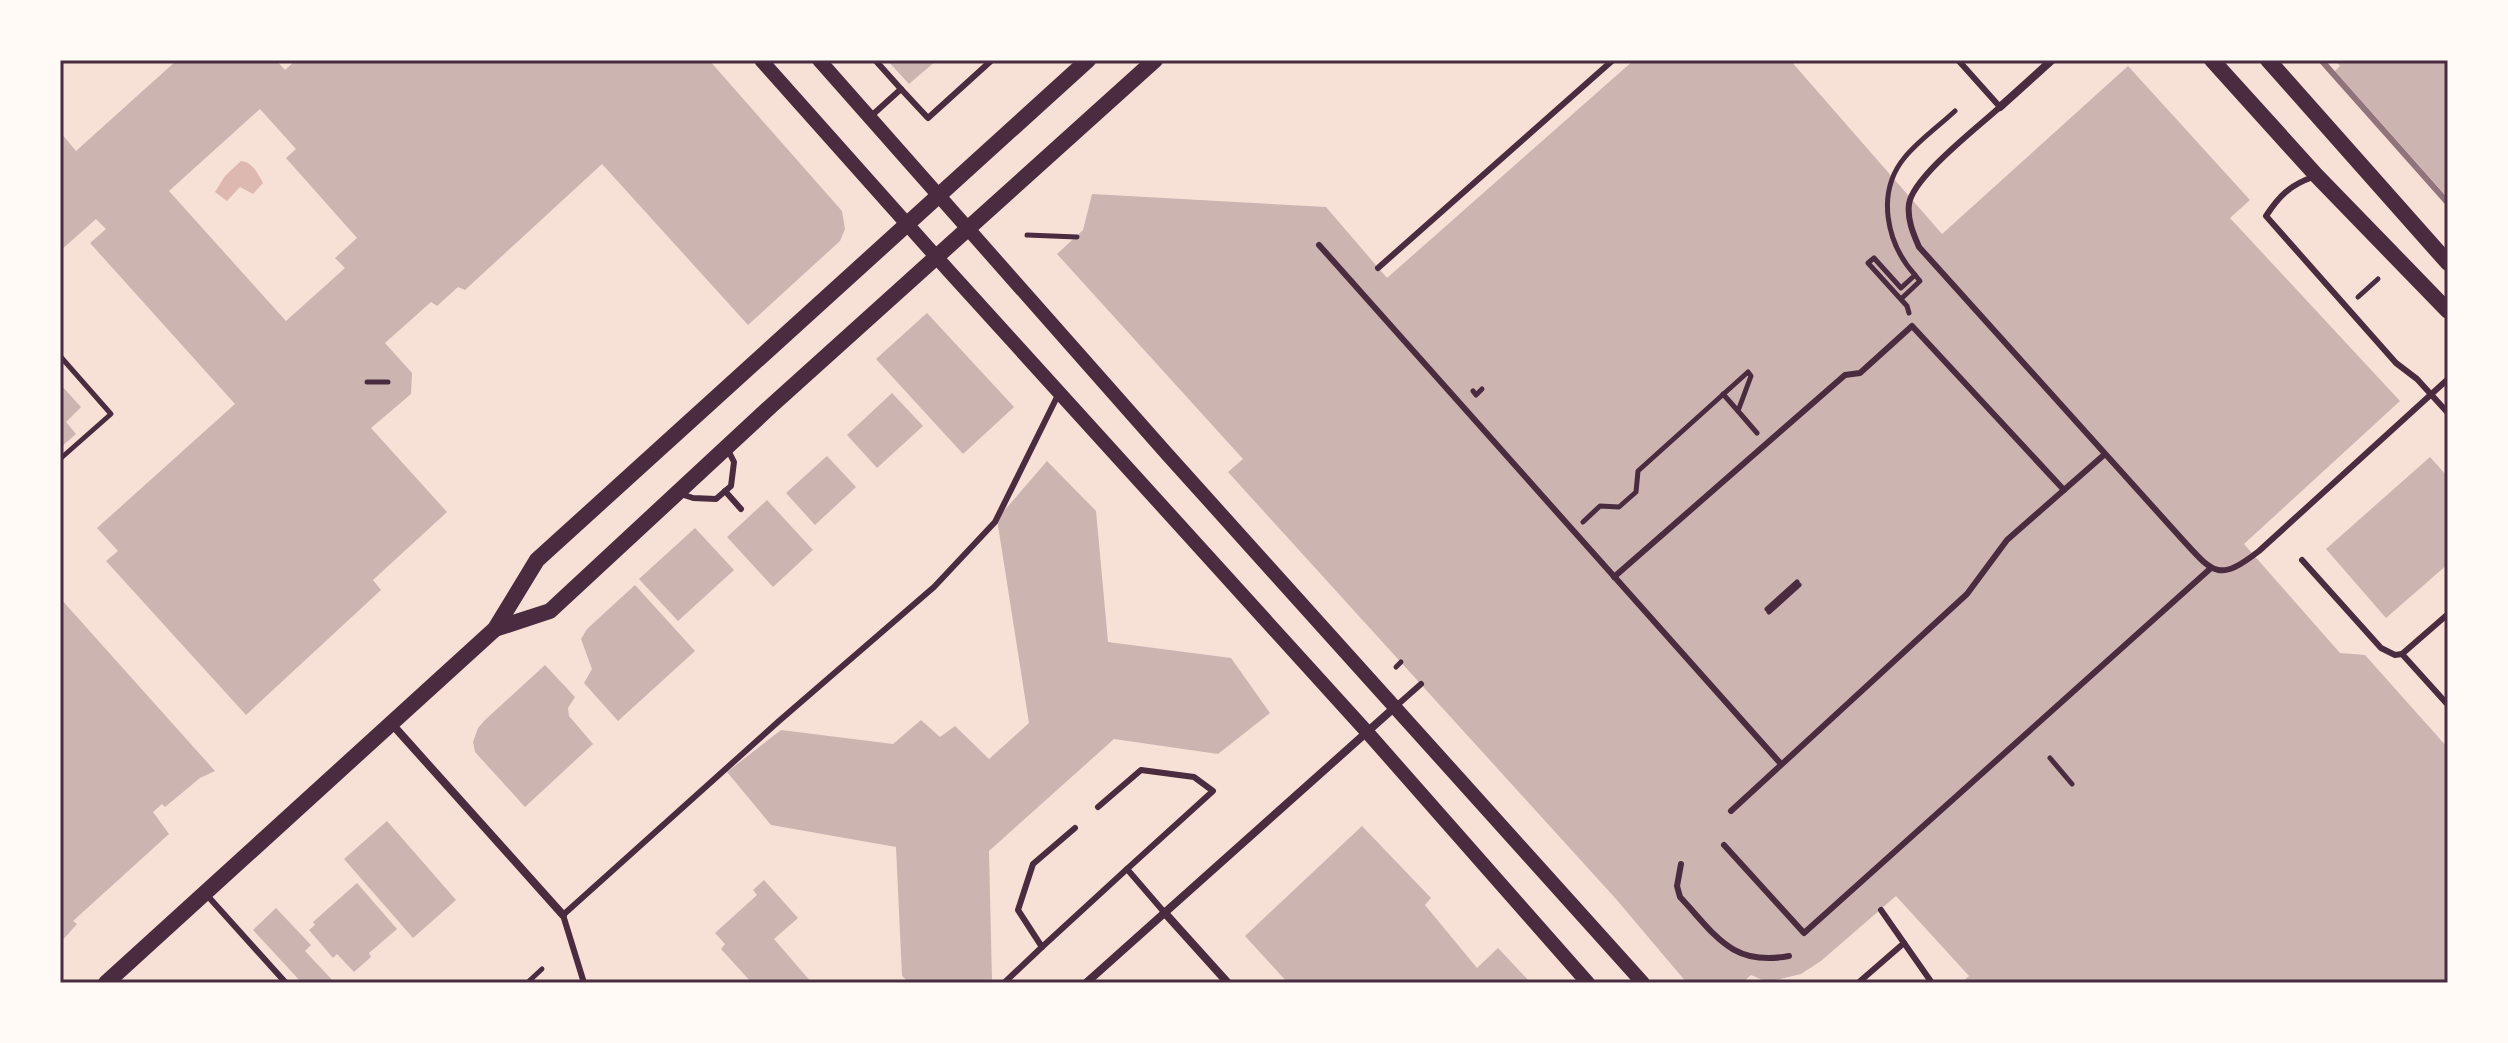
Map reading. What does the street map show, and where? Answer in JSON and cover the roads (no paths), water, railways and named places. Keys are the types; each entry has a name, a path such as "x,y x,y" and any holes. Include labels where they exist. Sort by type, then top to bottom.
{"main road":[{"path":"106,983 495,629 537,560 1088,60"},
{"path":"495,629 550,611 1155,60"},
{"path":"2212,60 2316,175 2448,311"},
{"path":"2268,60 2448,263"}],"street":[{"path":"761,60 936,258 1367,732 1588,983"},
{"path":"819,60 1643,983"},
{"path":"2000,107 2052,60"},
{"path":"1086,983 1395,707"},
{"path":"391,723 563,915"},
{"path":"1164,912 1228,983"}],"lane":[{"path":"875,60 928,118 992,60"},
{"path":"1378,268 1613,60"},
{"path":"1958,60 2000,107 1919,182 1909,203 1910,228 1919,247 2211,568 2233,570 2249,559 2448,379"},
{"path":"869,118 901,89"},
{"path":"2316,175 2294,184 2278,198 2266,216 2396,363 2417,379 2448,413"},
{"path":"1319,245 1781,764"},
{"path":"1614,577 1845,375 1860,373 1912,326 2064,490"},
{"path":"584,983 563,915 934,587 995,522 1060,392"},
{"path":"677,493 693,498 716,499 731,486 734,462 727,447"},
{"path":"1731,811 1967,594 2007,540 2105,454"},
{"path":"725,491 741,509"},
{"path":"2302,560 2381,648 2395,655 2402,654 2448,614"},
{"path":"1724,845 1804,933 2211,568"},
{"path":"2402,654 2448,705"},
{"path":"1395,707 1421,684"},
{"path":"1004,983 1213,791 1194,777 1141,770 1098,807"},
{"path":"1042,947 1018,910 1033,864 1075,828"},
{"path":"1681,864 1677,886 1680,897 1725,945 1762,960 1789,956"},
{"path":"1127,869 1164,912"},
{"path":"205,893 286,983"},
{"path":"1881,910 1932,983"},
{"path":"1858,983 1904,943"}],"railway":[{"path":"2321,60 2448,203"}]}
